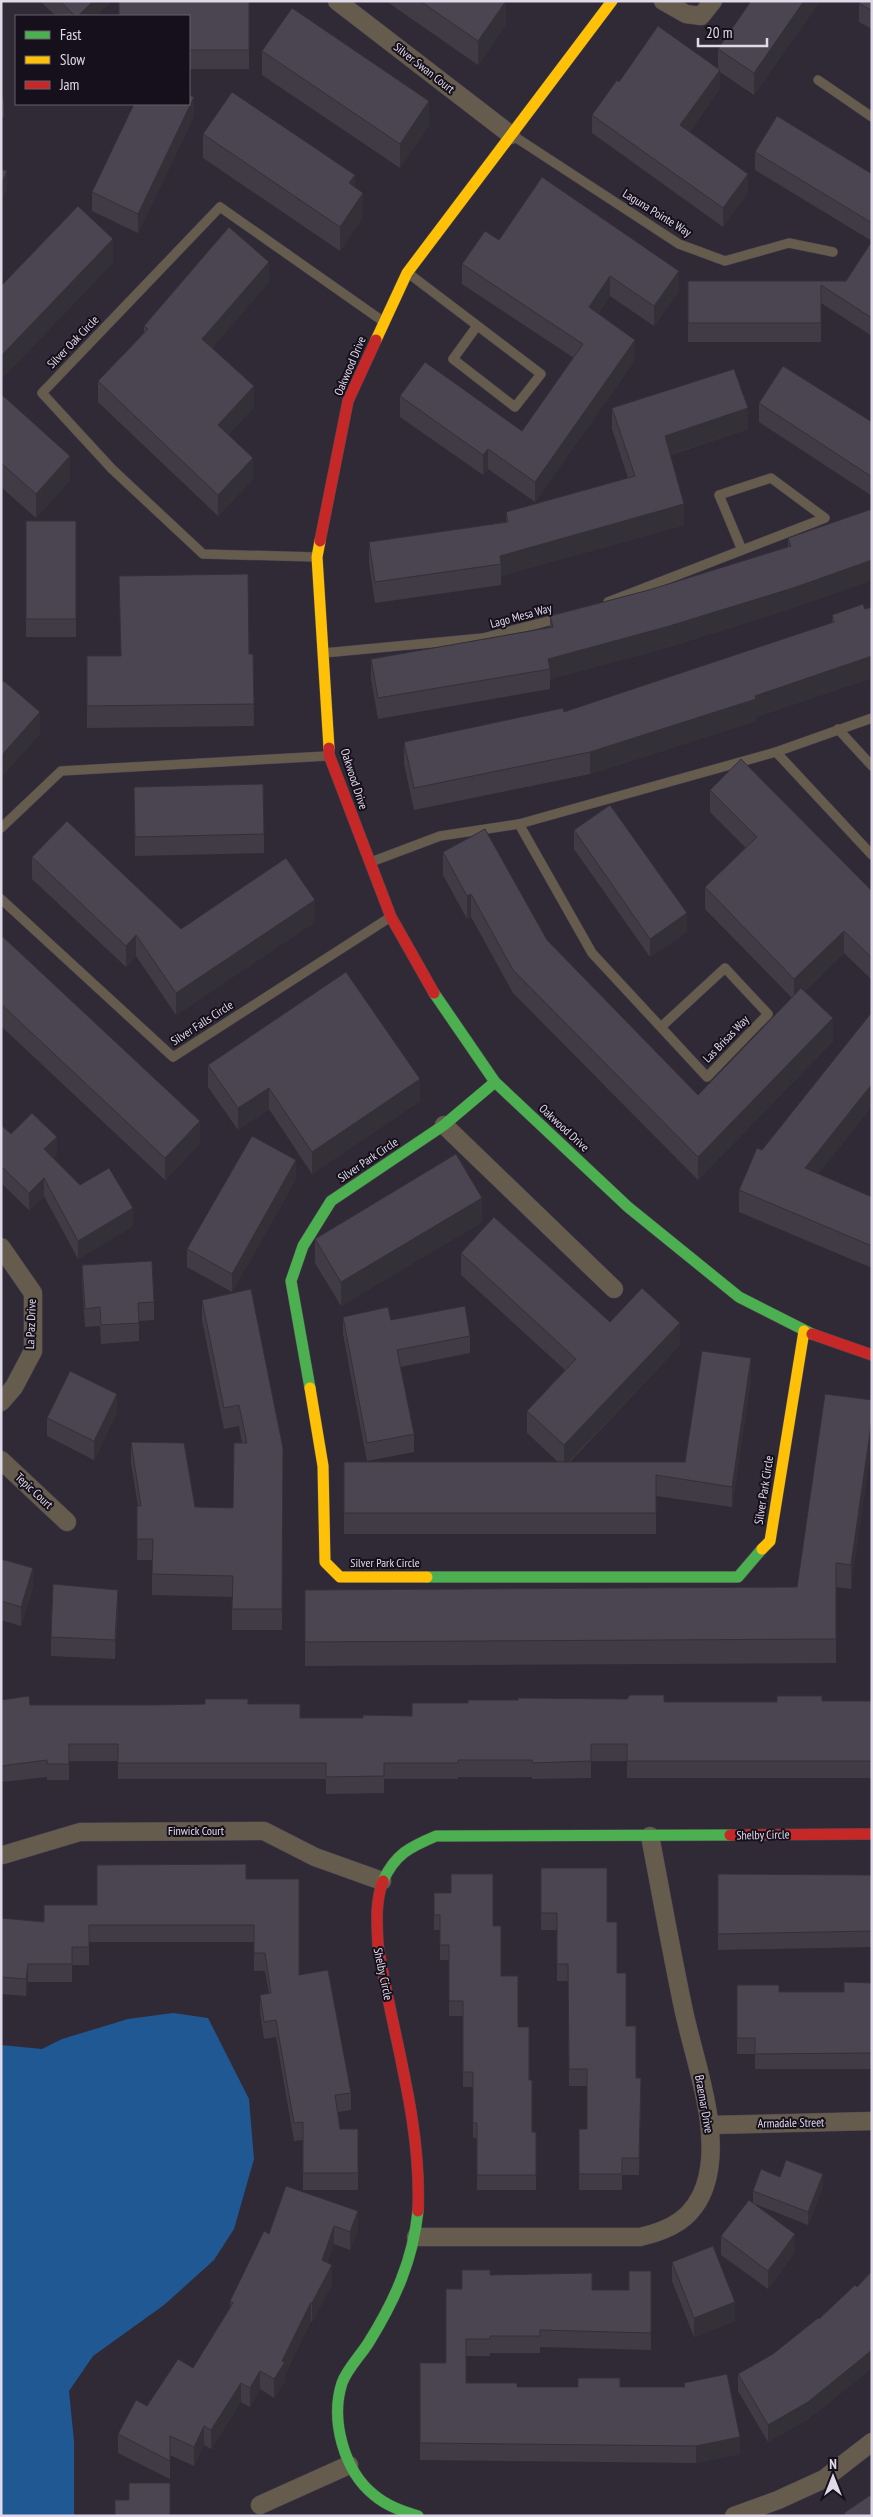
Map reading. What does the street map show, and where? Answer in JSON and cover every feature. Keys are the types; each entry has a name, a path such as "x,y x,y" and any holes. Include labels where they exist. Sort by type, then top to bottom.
{"street":[{"name":"Silver Swan Court","path":"337,1 511,135"},
{"name":"Oakwood Drive","path":"612,1 407,273 348,401 317,557 330,756 368,863 390,917 440,1004 495,1082 628,1207 739,1297 804,1331 872,1355"},
{"path":"663,1 686,14 700,16 713,1"},
{"name":"Silver Park Circle","path":"495,1082 444,1125 331,1201 303,1246 290,1281 323,1466 325,1562 340,1577 738,1577 770,1541 804,1331"},
{"path":"444,1125 614,1288"},
{"name":"La Paz Drive","path":"1,1247 33,1293 33,1351 14,1388 1,1402"},
{"name":"Tepic Court","path":"1,1460 67,1522"},
{"name":"Finwick Court","path":"3,1854 80,1832 264,1831 315,1857 382,1881"},
{"name":"Shelby Circle","path":"418,2516 399,2512 379,2500 360,2482 349,2465 342,2445 339,2421 343,2381 397,2293 416,2237 419,2173 415,2136 376,1941 377,1898 382,1881 402,1850 420,1840 436,1836 466,1834 650,1836 872,1834"},
{"name":"Braemar Drive","path":"416,2237 640,2237 662,2232 683,2220 697,2203 705,2186 710,2160 710,2125 683,2008 650,1836"},
{"name":"Armadale Street","path":"710,2125 872,2121"},
{"path":"734,2516 778,2500 824,2479 872,2442"},
{"path":"260,2505 349,2465"}],"lane":[{"path":"818,80 872,117"},
{"name":"Laguna Pointe Way","path":"511,135 679,244 725,261 789,243 833,252"},
{"name":"Silver Oak Circle","path":"317,557 203,554 112,469 42,393 220,207 384,322"},
{"path":"407,273 541,374 515,408 453,359 477,326"},
{"path":"599,605 816,522 825,518 771,478 719,495 742,550"},
{"name":"Lago Mesa Way","path":"323,653 483,638 572,615"},
{"path":"368,863 440,836 519,824 776,752 872,718"},
{"path":"838,729 872,766"},
{"path":"776,752 872,854"},
{"path":"1,828 61,771 330,756"},
{"name":"Las Brisas Way","path":"519,824 592,953 707,1077 768,1014 725,968 661,1027"},
{"name":"Silver Falls Circle","path":"1,898 173,1056 390,917"}],"water":[{"path":"173,2013 208,2018 249,2099 254,2159 234,2229 214,2260 164,2305 93,2356 69,2391 74,2441 74,2516 1,2516 1,2045 42,2049 62,2039 128,2019"}],"building":[{"path":"60,1 93,1 79,15 74,15"},
{"path":"119,1 249,1 249,50 190,50 190,15 119,15"},
{"path":"420,1 506,1 478,41"},
{"path":"751,1 804,1 754,73 718,49"},
{"path":"860,1 872,1 872,11 859,3"},
{"path":"292,8 429,101 400,144 262,51"},
{"path":"658,26 720,70 680,125 748,174 723,208 592,115 617,80 619,82"},
{"path":"1,84 4,105 1,105"},
{"path":"232,92 355,175 349,183 363,193 340,227 203,134"},
{"path":"190,95 194,97 138,214 92,192 134,105 190,105"},
{"path":"777,116 872,174 872,223 755,152"},
{"path":"1,169 7,171 1,185"},
{"path":"542,177 679,271 654,306 610,276 589,307 635,340 535,482 488,449 483,455 400,396 425,362 522,431 583,344 462,264 485,231 499,240"},
{"path":"78,206 113,239 1,356 1,286"},
{"path":"229,227 269,262 202,339 254,386 218,425 253,458 218,495 98,381 148,329 144,326"},
{"path":"872,241 872,318 821,285 821,323 688,323 688,281 846,281"},
{"path":"783,366 872,422 872,477 759,403"},
{"path":"734,369 748,408 665,436 684,504 500,556 501,564 375,582 369,542 508,522 506,512 635,476 612,408"},
{"path":"1,394 70,456 36,494 1,463"},
{"path":"872,509 872,560 793,588 666,627 548,659 550,669 378,698 371,659 553,627 550,616 649,590 791,546 788,538"},
{"path":"26,521 76,521 76,619 26,619"},
{"path":"248,574 249,654 253,654 254,704 87,706 87,656 121,656 119,576"},
{"path":"863,604 865,609 872,607 872,656 755,696 756,699 590,752 414,788 404,742 563,708 564,712 834,622 832,615"},
{"path":"4,681 40,712 1,756 1,683"},
{"path":"741,759 872,891 872,958 844,931 794,979 705,887 757,837 710,790"},
{"path":"263,784 264,834 135,837 134,787"},
{"path":"610,805 687,913 650,939 574,830"},
{"path":"67,821 181,929 286,858 315,900 176,993 136,935 126,946 32,857"},
{"path":"485,829 547,940 698,1095 801,988 833,1018 698,1157 513,970 471,894 467,896 443,852"},
{"path":"1,935 200,1121 165,1158 1,1004"},
{"path":"346,972 420,1079 312,1152 269,1088 238,1108 208,1065"},
{"path":"872,1012 872,1084 805,1168 872,1197 872,1246 739,1190 757,1148 762,1150"},
{"path":"32,1113 57,1137 44,1149 80,1185 109,1168 133,1208 78,1241 44,1178 29,1193 1,1166 1,1125 11,1134"},
{"path":"252,1136 296,1160 232,1274 187,1249"},
{"path":"456,1154 482,1198 341,1282 315,1239"},
{"path":"494,1217 610,1322 642,1288 680,1323 564,1445 527,1411 576,1359 461,1253"},
{"path":"152,1261 154,1302 138,1303 139,1323 101,1325 100,1307 85,1309 82,1265"},
{"path":"251,1289 283,1448 282,1609 232,1609 233,1576 152,1574 153,1539 137,1539 137,1506 141,1506 131,1442 184,1443 195,1507 233,1508 234,1443 247,1443 239,1405 224,1408 202,1300"},
{"path":"465,1306 470,1336 397,1350 414,1434 367,1443 343,1317 388,1307 391,1320"},
{"path":"702,1351 751,1358 732,1487 656,1475 656,1513 344,1513 344,1462 685,1462"},
{"path":"70,1371 117,1394 94,1441 47,1418"},
{"path":"825,1394 872,1400 872,1419 851,1565 836,1563 836,1639 305,1642 305,1590 797,1587"},
{"path":"1,1559 33,1568 21,1607 1,1601"},
{"path":"53,1584 118,1590 115,1640 51,1637"},
{"path":"630,1695 664,1695 664,1702 777,1702 777,1696 822,1696 822,1701 872,1701 872,1761 627,1761 627,1744 591,1744 591,1761 532,1763 532,1760 458,1760 458,1763 384,1763 384,1776 326,1777 326,1763 118,1763 118,1744 69,1744 69,1764 47,1764 47,1760 1,1766 1,1700 29,1696 30,1705 205,1704 205,1699 248,1699 248,1704 300,1704 300,1718 363,1718 363,1715 412,1716 412,1703 468,1703 468,1700 518,1700 518,1698 627,1699"},
{"path":"246,1864 246,1879 299,1879 299,1975 328,1970 351,2093 335,2095 340,2129 358,2129 358,2173 303,2173 303,2122 294,2123 276,2020 264,2022 260,1995 271,1993 265,1953 254,1953 254,1925 89,1925 89,1947 72,1947 72,1964 28,1964 26,1979 1,1977 1,1918 44,1922 44,1905 97,1905 97,1865"},
{"path":"541,1868 607,1868 607,1922 617,1922 617,1973 626,1973 626,2026 636,2026 636,2078 641,2078 639,2158 622,2158 622,2174 579,2174 579,2129 587,2129 587,2069 569,2069 568,1964 557,1964 557,1913 541,1913"},
{"path":"451,1874 493,1874 493,1926 501,1926 501,1976 518,1976 518,2027 529,2027 529,2080 532,2080 532,2132 536,2132 536,2175 477,2175 477,2123 473,2123 473,2072 463,2072 463,2001 449,2001 449,1945 440,1945 440,1915 434,1915 434,1893 451,1893"},
{"path":"718,1874 872,1875 872,1931 718,1934"},
{"path":"844,1982 872,1983 872,2053 755,2054 755,2038 737,2038 737,1985 779,1985 779,1992 844,1992"},
{"path":"786,2160 823,2174 808,2212 753,2191 761,2169 780,2177"},
{"path":"286,2186 358,2211 350,2232 334,2226 322,2260 332,2265 311,2302 282,2361 285,2362 274,2379 260,2371 250,2388 241,2383 211,2430 204,2426 194,2447 170,2436 170,2461 118,2434 136,2400 147,2406 178,2359 193,2368 233,2303 230,2301 264,2231 269,2234"},
{"path":"749,2200 795,2234 768,2271 721,2236"},
{"path":"713,2246 735,2302 694,2318 672,2262"},
{"path":"462,2270 490,2270 490,2275 592,2273 592,2290 629,2290 629,2271 651,2271 651,2333 540,2330 540,2336 490,2336 490,2339 466,2339 466,2383 517,2383 517,2387 578,2387 578,2378 620,2378 620,2387 685,2387 684,2383 727,2374 740,2437 696,2446 420,2443 420,2363 446,2363 446,2289 462,2289"},
{"path":"872,2271 872,2350 808,2402 768,2425 738,2374 773,2354 819,2319 855,2285 857,2287"},
{"path":"129,2483 170,2483 170,2516 115,2516 115,2500 129,2500"},
{"path":"872,2494 872,2516 846,2516 844,2513"}],"traffic: fast":[{"path":"434,993 495,1082 628,1207 739,1297 812,1334"},
{"path":"310,1388 291,1281 303,1246 331,1201 444,1125 495,1082"},
{"path":"427,1577 738,1577 762,1549"},
{"path":"383,1881 393,1864 404,1852 436,1836 730,1835"},
{"path":"418,2211 412,2246 395,2295 366,2347 344,2378 339,2397 338,2413 342,2444 355,2473 364,2485 384,2502 418,2516"}],"traffic: slow":[{"path":"376,340 407,273 612,1"},
{"path":"320,541 317,557 329,748"},
{"path":"762,1549 770,1541 804,1331"},
{"path":"310,1388 323,1466 325,1562 340,1577 427,1577"}],"traffic: jam":[{"path":"320,541 348,401 376,340"},
{"path":"329,748 329,755 391,917 434,993"},
{"path":"812,1334 872,1355"},
{"path":"730,1835 872,1834"},
{"path":"383,1881 378,1905 378,1945 411,2111 418,2177 418,2211"}]}
